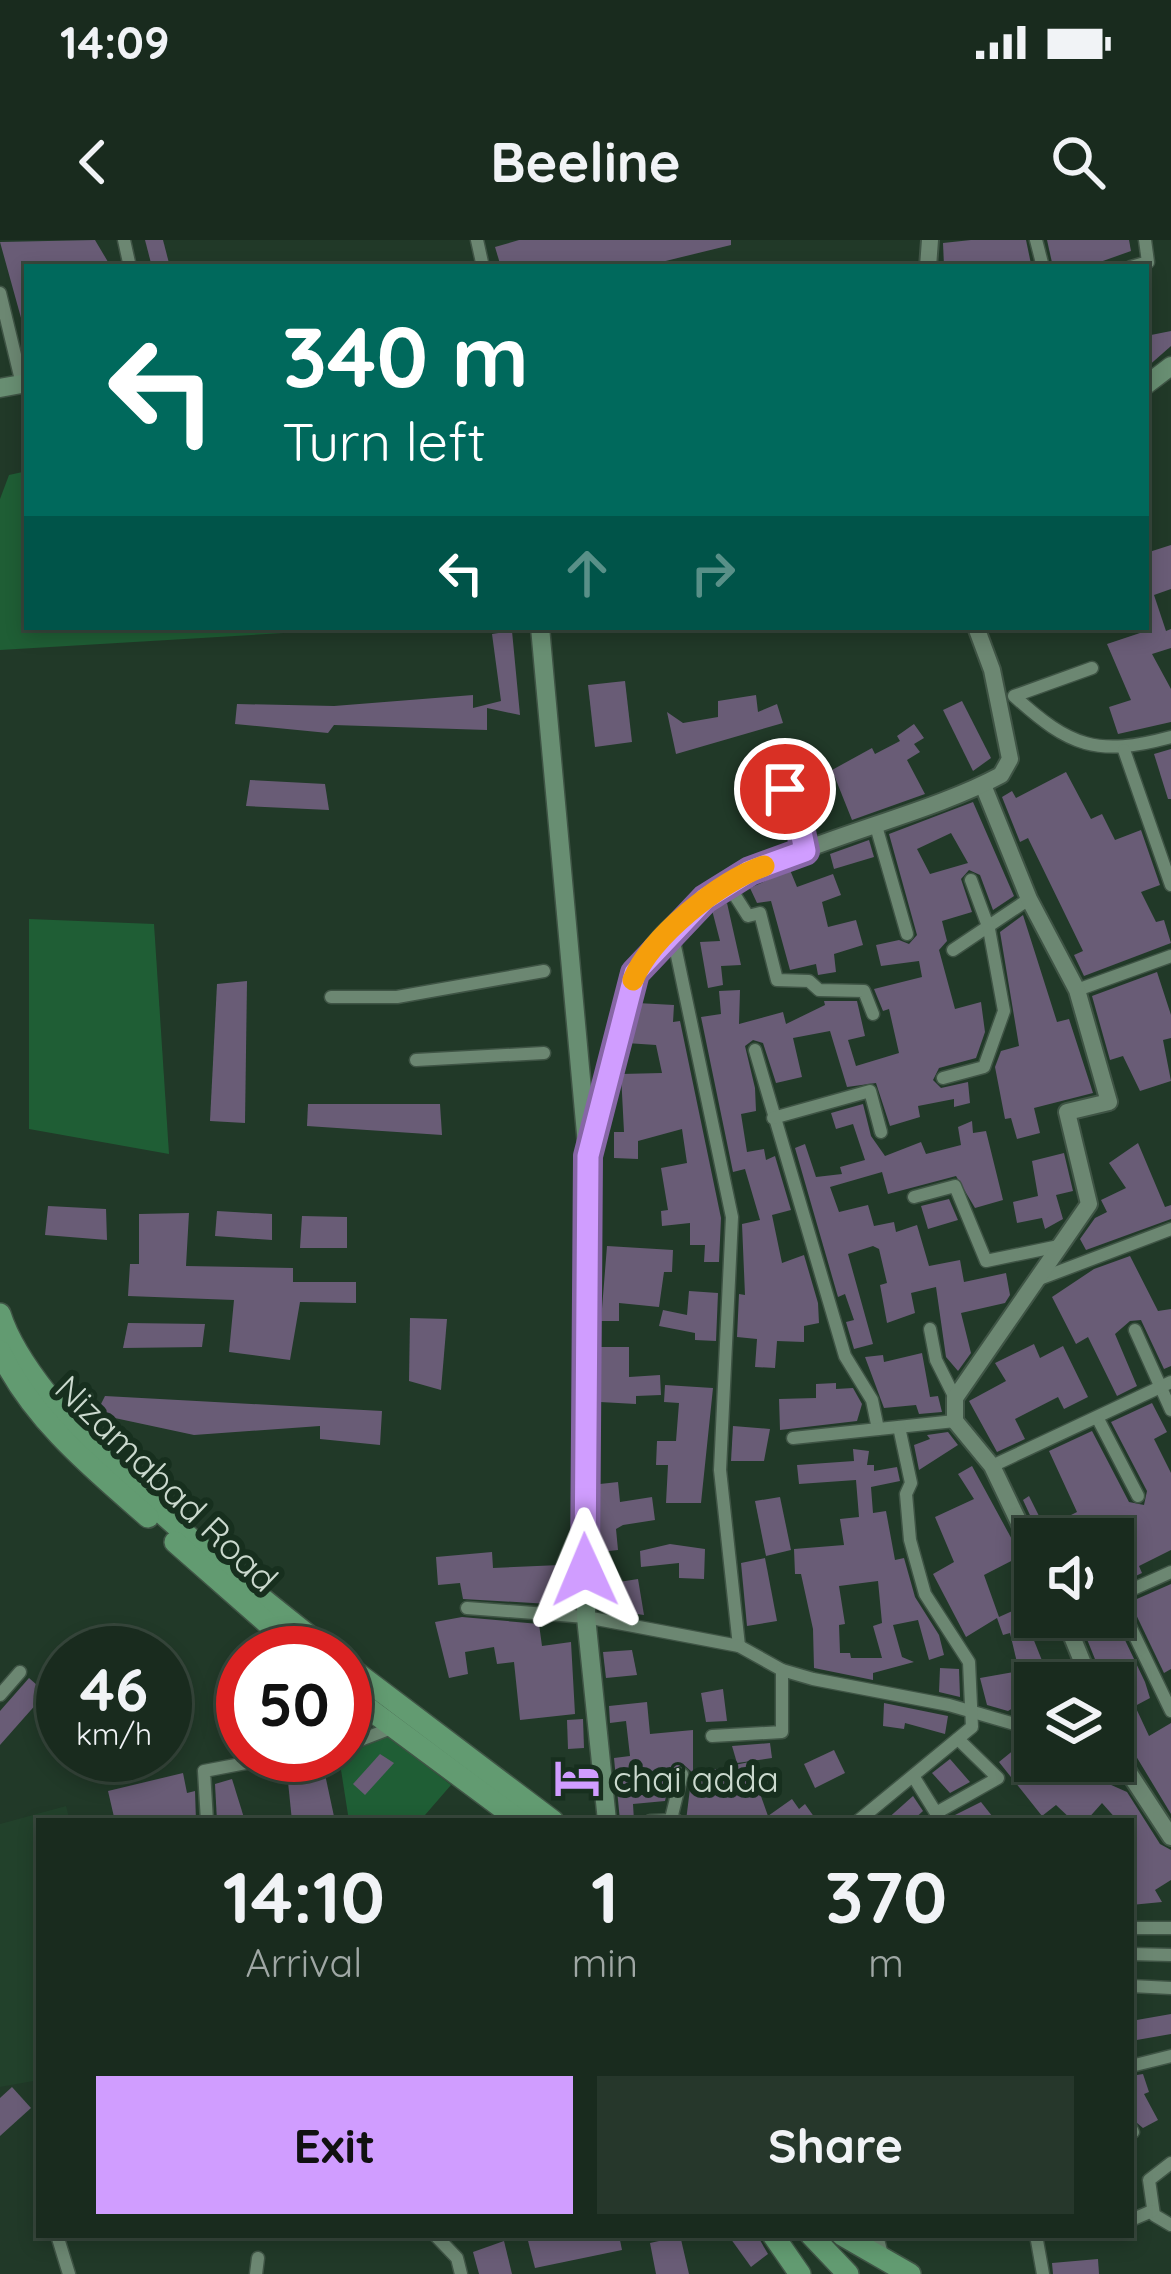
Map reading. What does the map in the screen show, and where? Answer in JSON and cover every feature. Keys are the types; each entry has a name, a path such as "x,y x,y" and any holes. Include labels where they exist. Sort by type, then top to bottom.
{"highway":[{"path":"0,1314 10,1345 38,1384 158,1510 298,1626"},
{"name":"Nizamabad Road","path":"0,1351 7,1385 80,1457 271,1626"},
{"path":"372,1685 549,1818"},
{"path":"372,1714 516,1818"},
{"path":"775,2238 800,2274"},
{"path":"814,2238 848,2274"},
{"path":"847,2238 910,2274"}],"main road":[{"path":"0,388 24,384"},
{"path":"540,630 588,1156 586,1617 607,1818"}],"street":[{"path":"0,293 24,384"},
{"path":"588,1156 635,973 672,932 727,883 1001,775 1010,759 992,670 977,630"},
{"path":"1092,668 1014,696 1055,733 1097,748 1124,750 1171,737"},
{"path":"1124,750 1171,885"},
{"path":"955,1398 1089,1204 1067,1112 1109,1102 1077,990 1028,899 983,784"},
{"path":"785,789 796,807 805,851"},
{"path":"876,826 907,934"},
{"path":"944,1078 984,1067 1004,1011 988,929 970,880"},
{"path":"727,883 748,916 760,913 777,980 809,981 819,990 864,991 873,1014"},
{"path":"953,950 1028,899"},
{"path":"672,932 731,1217 720,1470 739,1646"},
{"path":"1077,990 1171,956"},
{"path":"331,998 397,997 544,970"},
{"path":"755,1050 845,1356 872,1400 878,1429"},
{"path":"416,1060 544,1053"},
{"path":"773,1118 870,1091 880,1132"},
{"path":"914,1197 955,1186 986,1261 1060,1246"},
{"path":"1042,1278 1171,1229"},
{"path":"930,1329 937,1360 955,1398 956,1421 992,1466 1017,1518"},
{"path":"1135,1330 1166,1384 1171,1410"},
{"path":"992,1466 1166,1384"},
{"path":"1098,1419 1138,1496"},
{"path":"793,1438 956,1421"},
{"path":"862,1818 915,1779 972,1727 974,1714 969,1662 926,1594 910,1540 906,1495 911,1483 899,1427"},
{"path":"1134,1588 1171,1572"},
{"path":"467,1608 586,1617 739,1646 782,1670 1014,1724"},
{"path":"1134,1637 1171,1711"},
{"path":"712,1736 782,1732 782,1670"},
{"path":"0,1695 20,1672"},
{"path":"372,1736 389,1729"},
{"path":"915,1779 938,1817 998,1778 958,1739"},
{"path":"205,1818 204,1771 216,1769"},
{"path":"674,1818 682,1774"},
{"path":"1134,1781 1171,1837"},
{"path":"1134,1928 1171,1928"},
{"path":"1134,1954 1171,1955"},
{"path":"1134,1986 1171,1988"},
{"path":"1134,2065 1171,2056"},
{"path":"1152,2211 1149,2180 1171,2163"},
{"path":"1134,2219 1152,2211"},
{"path":"1152,2211 1171,2224"},
{"path":"58,2238 69,2274"},
{"path":"438,2238 457,2258 461,2274"},
{"path":"878,2238 883,2260"},
{"path":"1037,2238 1043,2274"},
{"path":"256,2274 258,2258"}],"shaded area":[{"path":"66,1806 69,1818 36,1818 36,2081 0,2087 0,1824"}],"green space":[{"path":"24,472 24,630 334,630 0,650 0,499 9,475"},
{"path":"29,919 154,924 169,1154 29,1129"},
{"path":"389,1736 451,1785 425,1815 428,1818 349,1818 343,1782 372,1782 372,1743"}],"building":[{"path":"95,240 109,264 24,264 23,325 0,242"},
{"path":"145,240 163,240 169,264 151,264"},
{"path":"519,240 731,240 731,245 653,264 500,264 495,247"},
{"path":"1026,240 1031,264 944,264 943,243"},
{"path":"1047,240 1129,240 1131,251 1094,264 1052,264"},
{"path":"1171,331 1171,346 1149,365 1149,335"},
{"path":"1171,545 1171,589 1154,595 1166,631 1171,629 1171,648 1152,654 1171,689 1171,722 1118,734 1109,707 1131,700 1107,644 1149,630 1149,552"},
{"path":"512,631 520,715 487,708 487,730 334,725 328,733 235,724 237,704 334,706 473,695 473,708 501,701 492,634"},
{"path":"625,681 632,742 595,747 588,685"},
{"path":"756,695 758,712 777,704 783,723 676,754 667,712 683,723 718,717 718,701"},
{"path":"962,701 991,758 973,771 943,710"},
{"path":"914,724 924,738 914,744 920,752 907,760 925,794 852,820 832,770 872,748 875,754 900,741 897,736"},
{"path":"1171,749 1171,799 1168,799 1154,754"},
{"path":"1066,772 1091,819 1102,814 1115,840 1141,830 1160,885 1141,892 1156,922 1164,920 1171,943 1084,976 1074,955 1083,951 1028,838 1020,842 1002,797 1012,791 1016,798"},
{"path":"250,780 325,784 329,810 246,806"},
{"path":"973,802 1014,896 993,910 980,875 969,870 961,879 972,912 942,921 947,941 939,950 955,1009 981,1002 985,1032 976,1058 939,1068 933,1080 941,1088 968,1082 970,1103 954,1107 954,1099 918,1106 920,1117 890,1126 876,1083 847,1087 830,1031 793,1038 802,1077 776,1083 763,1043 753,1040 745,1046 756,1111 741,1114 747,1152 764,1149 766,1160 775,1156 791,1210 772,1215 782,1263 804,1255 819,1323 804,1326 804,1342 777,1341 775,1368 755,1367 757,1339 737,1337 739,1294 745,1295 742,1224 760,1220 745,1169 733,1172 701,1017 721,1014 719,991 740,990 739,1024 783,1012 786,1024 825,1005 824,1001 857,1001 865,1036 848,1040 856,1066 899,1053 889,1009 883,1011 874,989 922,977 919,961 881,966 876,945 899,940 909,944 917,935 889,834","holes":["951,833 968,863 930,874 917,849"]},
{"path":"869,840 874,857 834,869 830,854"},
{"path":"790,870 797,887 833,874 841,895 822,902 828,927 856,920 863,945 834,954 836,972 818,975 816,964 790,970 771,901 757,903 750,888"},
{"path":"727,903 741,965 721,966 723,985 708,988 700,942 720,941 712,910"},
{"path":"1023,915 1057,1022 1069,1019 1093,1093 1034,1108 1040,1133 1017,1139 1011,1118 1005,1119 995,1067 1001,1051 1019,1046 1000,932"},
{"path":"1157,972 1171,1015 1171,1038 1163,1040 1171,1081 1140,1091 1123,1056 1110,1060 1092,996"},
{"path":"247,981 245,1123 210,1121 217,984"},
{"path":"637,1003 674,1005 673,1022 680,1021 721,1218 719,1262 704,1262 705,1245 690,1245 690,1223 662,1226 661,1211 668,1210 661,1168 687,1163 682,1129 638,1141 638,1159 614,1158 614,1132 624,1132 621,1074 662,1073 656,1045 626,1043"},
{"path":"308,1104 440,1104 442,1135 307,1126"},
{"path":"863,1104 871,1136 885,1156 921,1142 926,1154 961,1145 958,1127 972,1121 973,1133 986,1131 1003,1200 975,1208 956,1176 888,1194 882,1172 830,1187 839,1212 868,1205 874,1226 894,1222 896,1232 917,1225 929,1266 960,1260 964,1282 1006,1273 1010,1295 1005,1303 961,1313 971,1353 958,1371 946,1357 936,1287 911,1293 915,1313 887,1323 880,1285 887,1283 879,1249 873,1246 848,1254 873,1344 854,1349 846,1322 854,1320 845,1294 838,1297 795,1148 805,1144 816,1177 842,1174 840,1167 865,1160 853,1124 836,1129 831,1113"},
{"path":"1138,1143 1165,1207 1171,1205 1171,1219 1086,1250 1080,1239 1095,1218 1107,1212 1101,1200 1126,1188 1109,1163"},
{"path":"1064,1153 1073,1191 1056,1195 1063,1219 1045,1229 1042,1218 1017,1223 1013,1202 1038,1196 1032,1161"},
{"path":"949,1199 958,1220 928,1229 921,1206"},
{"path":"48,1206 106,1209 107,1240 45,1235"},
{"path":"217,1211 272,1214 272,1240 215,1236"},
{"path":"189,1213 186,1266 293,1268 293,1282 356,1282 356,1303 300,1302 290,1360 229,1352 234,1300 128,1296 130,1264 139,1264 139,1214"},
{"path":"302,1216 347,1217 347,1248 300,1248"},
{"path":"607,1246 673,1250 672,1272 664,1272 659,1307 619,1303 619,1321 601,1321"},
{"path":"1130,1256 1158,1311 1171,1309 1171,1366 1164,1369 1141,1320 1130,1321 1115,1334 1137,1386 1117,1396 1088,1337 1076,1344 1052,1297 1094,1269"},
{"path":"689,1291 718,1293 716,1341 695,1340 695,1333 659,1326 663,1310 687,1315"},
{"path":"410,1318 447,1319 441,1390 409,1381"},
{"path":"128,1323 205,1324 202,1347 123,1348"},
{"path":"1034,1344 1040,1358 1063,1346 1088,1397 1064,1409 1058,1397 1015,1419 1025,1439 997,1452 969,1401 1006,1381 995,1363"},
{"path":"601,1347 629,1347 629,1377 660,1375 661,1395 636,1396 636,1404 600,1402"},
{"path":"922,1353 930,1397 938,1396 942,1412 919,1414 916,1405 884,1408 865,1357 883,1355 884,1362"},
{"path":"836,1383 836,1389 853,1388 862,1404 857,1421 780,1430 779,1399 816,1398 816,1384"},
{"path":"665,1385 713,1388 701,1503 666,1503 668,1465 656,1465 657,1441 676,1441 679,1403 664,1402"},
{"path":"105,1396 382,1411 380,1445 320,1439 320,1426 194,1435 96,1414"},
{"path":"1152,1403 1167,1432 1154,1439 1171,1473 1171,1550 1139,1566 1142,1573 1134,1577 1134,1518 1065,1518 1077,1512 1049,1451 1092,1431 1129,1502 1144,1505 1147,1491 1111,1422"},
{"path":"733,1426 770,1429 764,1461 731,1461"},
{"path":"948,1432 958,1445 919,1470 914,1445 930,1439 927,1435"},
{"path":"853,1449 869,1451 867,1465 874,1465 874,1471 897,1467 900,1481 871,1487 873,1513 886,1511 895,1560 904,1558 915,1597 939,1635 944,1655 929,1660 918,1620 893,1625 902,1657 914,1662 873,1673 873,1680 814,1668 813,1629 801,1574 795,1574 794,1549 844,1545 840,1519 859,1517 856,1480 799,1484 797,1465 854,1461","holes":["878,1581 882,1623 873,1626 882,1658 851,1658 850,1653 840,1653 839,1625 845,1624 839,1586"]},
{"path":"972,1466 1014,1543 1014,1560 984,1575 999,1617 1014,1610 1014,1638 1033,1638 1043,1662 1017,1662 1010,1633 1003,1635 997,1618 966,1637 933,1574 954,1562 935,1517 974,1499 958,1474"},
{"path":"618,1482 620,1502 652,1497 655,1520 616,1529 618,1550 600,1552 600,1484"},
{"path":"1029,1496 1040,1518 1031,1518 1023,1500"},
{"path":"780,1497 791,1550 766,1556 755,1501"},
{"path":"670,1544 705,1549 704,1579 679,1578 679,1563 641,1567 640,1551"},
{"path":"492,1552 493,1568 560,1565 566,1605 463,1599 460,1583 438,1585 436,1557"},
{"path":"765,1558 777,1621 747,1626 741,1563"},
{"path":"638,1579 644,1615 602,1609 600,1585"},
{"path":"1171,1584 1171,1669 1164,1673 1134,1610 1134,1600"},
{"path":"462,1617 539,1624 542,1646 571,1642 575,1714 520,1720 514,1662 497,1664 494,1647 465,1652 468,1674 449,1678 435,1622"},
{"path":"1086,1638 1124,1638 1150,1698 1135,1706 1149,1736 1171,1723 1171,1814 1134,1753 1134,1662 1096,1662"},
{"path":"632,1650 637,1675 606,1678 603,1652"},
{"path":"940,1668 959,1669 960,1697 939,1692"},
{"path":"1014,1672 1014,1707 1008,1711 987,1705 980,1678"},
{"path":"29,1678 36,1684 36,1704 0,1745 0,1711"},
{"path":"723,1689 727,1721 706,1722 701,1693"},
{"path":"647,1702 650,1734 693,1730 693,1774 749,1762 768,1816 792,1799 799,1809 805,1804 815,1818 686,1818 692,1772 683,1764 672,1770 665,1801 633,1804 634,1818 620,1818 614,1758 630,1756 626,1721 610,1723 609,1706"},
{"path":"884,1703 948,1716 945,1734 905,1723 904,1729 883,1726"},
{"path":"583,1719 584,1748 568,1749 567,1720"},
{"path":"770,1743 772,1758 737,1763 732,1746"},
{"path":"834,1750 845,1773 815,1788 804,1764"},
{"path":"1014,1750 1014,1781 999,1762"},
{"path":"380,1754 394,1763 365,1795 353,1784 372,1782 372,1763"},
{"path":"950,1759 970,1782 950,1793 932,1773"},
{"path":"146,1782 185,1782 187,1793 195,1791 196,1818 114,1817 108,1791"},
{"path":"233,1782 244,1818 217,1818 215,1784"},
{"path":"288,1782 327,1782 334,1818 292,1818"},
{"path":"1015,1782 1104,1782 1127,1792 1160,1844 1171,1850 1171,1880 1155,1890 1162,1902 1134,1905 1134,1818 1115,1818 1102,1803 1089,1818 1070,1818 1056,1805 1042,1816"},
{"path":"913,1796 923,1811 915,1818 888,1818"},
{"path":"981,1802 994,1818 951,1818"},
{"path":"1171,2014 1171,2034 1134,2040 1134,2020"},
{"path":"1143,2074 1149,2092 1144,2094 1158,2120 1143,2128 1134,2120 1134,2076"},
{"path":"12,2087 31,2108 0,2136 0,2098"},
{"path":"527,2238 620,2238 622,2250 535,2268"},
{"path":"681,2238 689,2274 656,2274 650,2243"},
{"path":"730,2238 759,2238 768,2254 751,2267"},
{"path":"504,2241 512,2274 479,2274 473,2252"},
{"path":"1098,2259 1099,2274 1053,2274 1052,2263"}],"slow traffic":[{"path":"633,980 651,953 705,899 764,866"}],"place":[{"name":"chai adda","path":"577,1778"}],"route":[{"path":"585,1570 582,1478 588,1156 635,973 705,899 727,883 805,851 796,807 785,789"}]}
